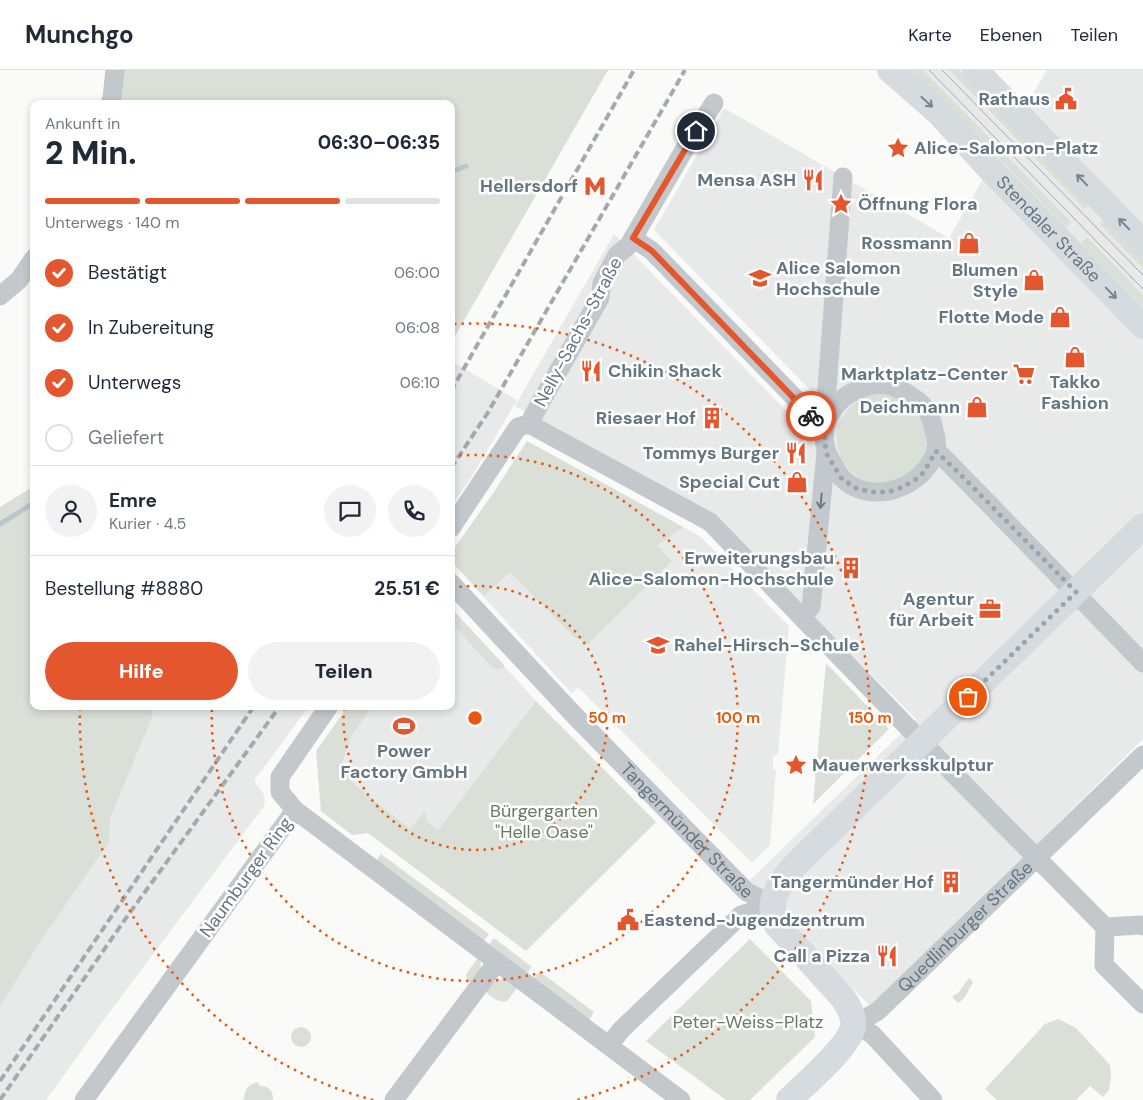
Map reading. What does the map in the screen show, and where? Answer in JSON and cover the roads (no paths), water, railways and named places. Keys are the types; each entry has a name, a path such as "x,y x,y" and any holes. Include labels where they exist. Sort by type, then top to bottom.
{"street":[{"path":"111,100 115,70"},
{"name":"Stendaler Straße","path":"890,70 938,112 992,171 1143,326"},
{"path":"975,70 1143,243"},
{"name":"Nelly-Sachs-Straße","path":"455,522 518,427 529,424 600,298 602,283 618,255 629,245 687,145 714,103"},
{"path":"802,617 811,607 826,453 824,428 843,177"},
{"path":"633,238 652,251 824,428"},
{"path":"0,296 19,280 30,264"},
{"path":"824,428 832,410 847,395 867,386 877,384 898,388 921,403 932,421 935,434 936,451 924,472 903,487 888,492 871,492 856,488 842,479 826,453"},
{"path":"529,424 710,522 1104,927 1104,965 1143,1004"},
{"path":"936,451 1076,592 1143,663"},
{"path":"609,1045 621,1030 741,915 773,905 780,883 787,874 1143,526"},
{"name":"Tangermünder Straße","path":"455,587 576,716 747,892 773,905 773,918 776,924 843,998 854,1025"},
{"path":"295,810 280,792 280,777 326,710"},
{"name":"Quedlinburger Straße","path":"854,1025 878,1011 1143,755"},
{"name":"Naumburger Ring","path":"84,1100 295,810 681,1100"},
{"path":"1104,927 1143,926"},
{"path":"394,1100 497,962"},
{"path":"789,1100 843,1046 854,1025 872,1034 933,1100"}],"waterway":[{"path":"455,170 466,166"},
{"path":"0,524 30,505"}],"tram line":[{"path":"929,70 1143,289"},
{"path":"942,70 1143,275"}],"railway":[{"path":"455,384 634,70"},
{"path":"455,462 487,414 685,70"},
{"path":"0,1081 251,710"},
{"path":"0,1100 126,918 277,710"}],"place":[{"name":"Rathaus","path":"1066,99"},
{"name":"Alice-Salomon-Platz","path":"898,148"},
{"name":"Mensa ASH","path":"813,180"},
{"name":"Hellersdorf","path":"595,186"},
{"name":"Öffnung Flora","path":"841,204"},
{"name":"Rossmann","path":"969,243"},
{"name":"Alice Salomon Hochschule","path":"760,278"},
{"name":"Blumen Style","path":"1034,280"},
{"name":"Flotte Mode","path":"1060,317"},
{"name":"Takko Fashion","path":"1075,357"},
{"name":"Chikin Shack","path":"591,371"},
{"name":"Marktplatz-Center","path":"1024,374"},
{"name":"Deichmann","path":"977,407"},
{"name":"Riesaer Hof","path":"712,418"},
{"name":"Tommys Burger","path":"796,453"},
{"name":"Special Cut","path":"797,482"},
{"name":"Erweiterungsbau Alice-Salomon-Hochschule","path":"851,568"},
{"name":"Agentur für Arbeit","path":"990,609"},
{"name":"Rahel-Hirsch-Schule","path":"658,645"},
{"name":"Power Factory GmbH","path":"404,726"},
{"name":"Mauerwerksskulptur","path":"796,765"},
{"name":"Tangermünder Hof","path":"951,882"},
{"name":"Eastend-Jugendzentrum","path":"628,920"},
{"name":"Call a Pizza","path":"887,956"}],"park label":[{"name":"Bürgergarten \"Helle Oase\"","path":"544,821"},
{"name":"Peter-Weiss-Platz","path":"748,1022"}]}
